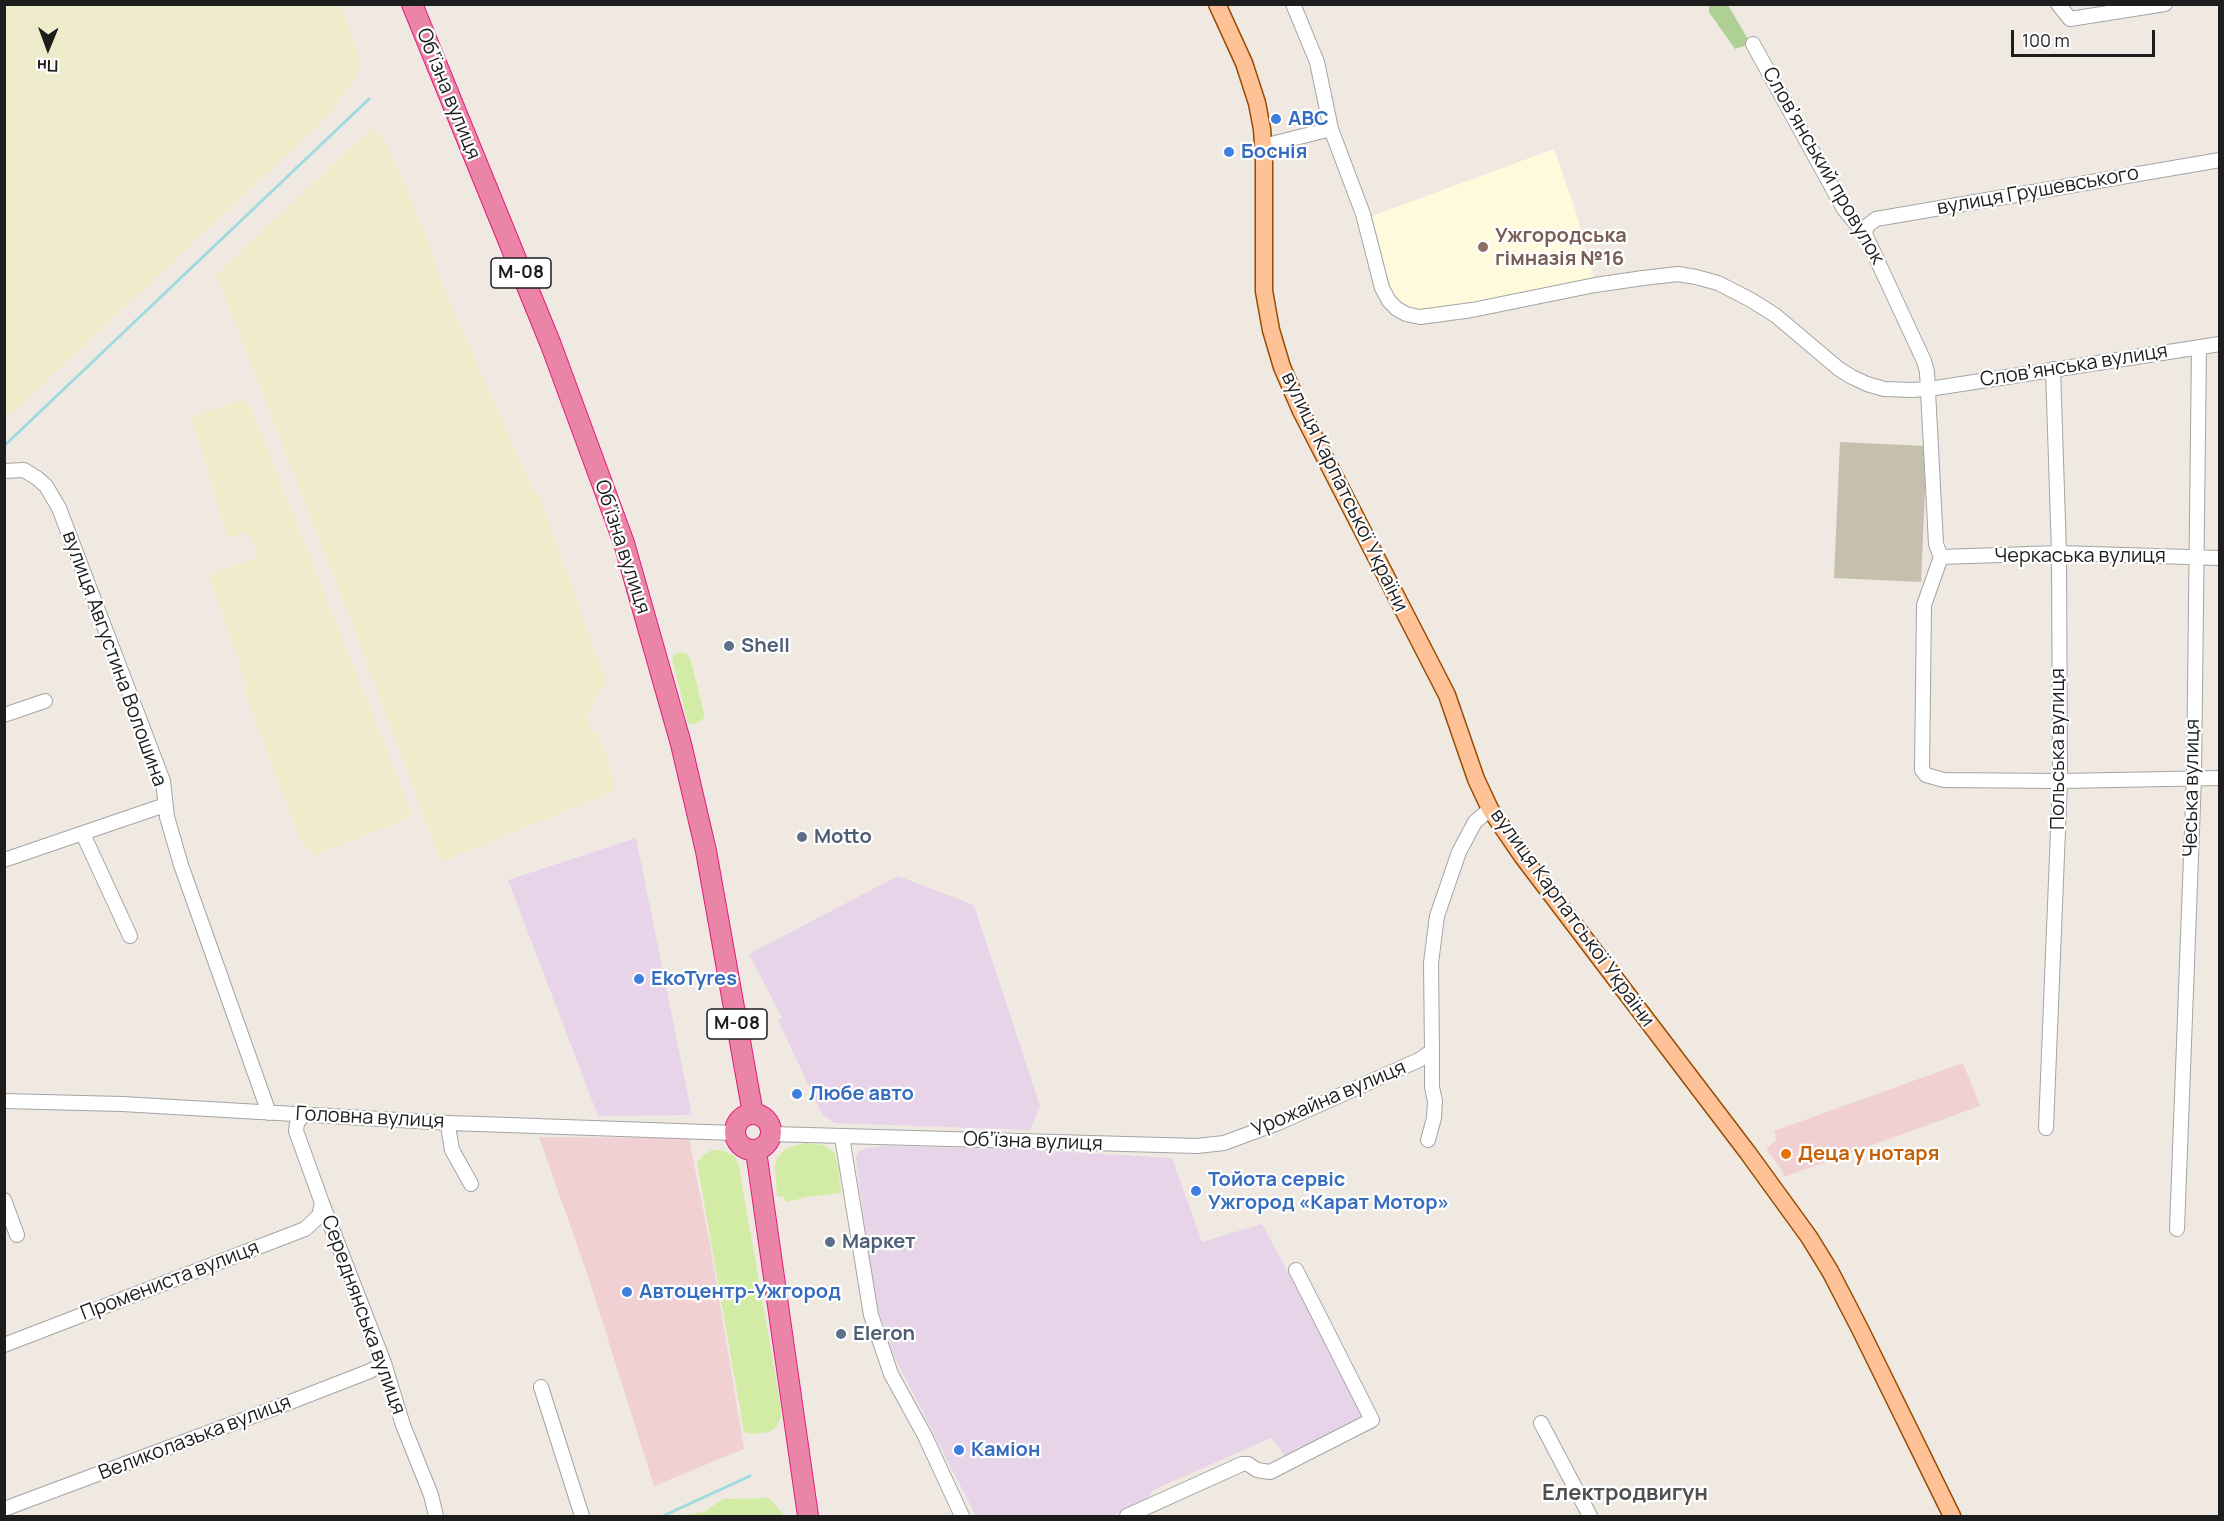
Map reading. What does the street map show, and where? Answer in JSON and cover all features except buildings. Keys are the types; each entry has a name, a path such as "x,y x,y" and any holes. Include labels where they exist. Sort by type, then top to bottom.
{"highway":[{"name":"Обʼїзна вулиця","path":"412,4 551,345 624,543 679,735 706,851 753,1114"},
{"path":"753,1114 765,1118 772,1134 766,1145 756,1151 739,1144 735,1134 738,1122 747,1115 753,1114"},
{"path":"756,1151 808,1516"}],"main road":[{"name":"вулиця Карпатської України","path":"1217,4 1247,73 1257,103 1263,146 1264,291 1271,330 1282,367 1301,411 1447,695 1472,768 1494,815 1522,856 1742,1144 1809,1237 1830,1271 1860,1329 1952,1516"}],"street":[{"name":"Словʼянська вулиця","path":"1293,4 1317,62 1331,129 1363,214 1382,288 1389,301 1406,314 1420,317 1453,313 1595,285 1678,274 1718,283 1750,300 1775,315 1839,369 1867,384 1884,389 1929,389 2220,344"},
{"path":"2058,4 2070,19 2165,4"},
{"name":"Словʼянський провулок","path":"1753,44 1844,209 1865,234 1924,361 1929,389 1936,544 1941,557"},
{"path":"1263,146 1331,129"},
{"name":"вулиця Грушевського","path":"1865,234 1868,224 1876,219 2220,160"},
{"name":"Чеська вулиця","path":"2177,1228 2194,777 2199,348"},
{"name":"Польська вулиця","path":"2046,1128 2060,781 2059,553 2054,369"},
{"name":"вулиця Августина Волошина","path":"6,470 24,470 37,477 46,486 59,508 163,781 165,805 180,865 268,1113"},
{"name":"Черкаська вулиця","path":"1941,557 2059,553 2220,558"},
{"path":"1941,557 1924,605 1922,770 1926,775 1944,780 2060,781 2220,778"},
{"path":"4,715 45,701"},
{"path":"4,860 165,805"},
{"name":"Урожайна вулиця","path":"1428,1140 1434,1118 1435,1101 1432,1087 1431,963 1437,916 1459,852 1474,822 1494,815"},
{"path":"82,834 130,936"},
{"name":"Урожайна вулиця","path":"1224,1143 1287,1119 1419,1060 1432,1051"},
{"name":"Головна вулиця","path":"4,1101 122,1104 450,1123 735,1134"},
{"name":"Середнянська вулиця","path":"304,1114 297,1123 296,1131 321,1203 384,1363 403,1425 431,1495 436,1516"},
{"path":"450,1123 452,1150 471,1184"},
{"name":"Обʼїзна вулиця","path":"772,1134 1048,1141 1174,1147 1224,1143"},
{"path":"842,1137 872,1315 891,1374 922,1431 962,1516"},
{"path":"4,1200 17,1235"},
{"name":"Промениста вулиця","path":"4,1345 305,1228 319,1216 321,1203"},
{"path":"1127,1516 1242,1464 1270,1472 1372,1420 1296,1270"},
{"name":"Великолазька вулиця","path":"4,1509 280,1406 370,1371 384,1363"},
{"path":"541,1388 582,1516"},
{"path":"1541,1423 1590,1516"}],"shaded area":[{"path":"5,4 340,5 358,50 359,73 327,117 5,420"},
{"path":"370,129 382,134 421,223 443,286 531,486 539,495 606,681 588,714 587,724 599,736 614,778 614,791 441,862 350,618 216,275"},
{"name":"Ужгородська гімназія №16","path":"1554,149 1574,206 1594,278 1466,304 1413,312 1395,303 1372,216"},
{"path":"242,400 251,409 413,816 314,856 299,838 245,692 247,686 209,575 258,556 248,532 228,538 191,416"},
{"path":"1840,442 1927,446 1921,582 1834,578"},
{"path":"636,838 692,1115 598,1116 508,880"},
{"path":"898,876 974,905 1040,1106 1030,1130 834,1123 822,1114 778,1020 782,1018 749,954"},
{"path":"1963,1063 1980,1106 1784,1177 1782,1170 1766,1149 1777,1139 1774,1131"},
{"path":"539,1137 689,1138 711,1250 744,1449 654,1486 588,1276"},
{"path":"884,1146 1016,1149 1172,1158 1202,1242 1262,1224 1365,1415 1287,1458 1271,1438 1153,1490 1146,1502 1112,1516 976,1516 894,1356 872,1293 856,1157 859,1151"}],"green space":[{"path":"1709,5 1728,5 1749,41 1744,46 1735,49 1709,12"},
{"path":"677,653 685,653 691,661 705,717 696,724 690,724 687,720 672,657"},
{"path":"807,1143 824,1145 834,1152 841,1193 787,1202 783,1197 777,1196 775,1167 777,1158 786,1148"},
{"path":"712,1150 721,1150 735,1156 739,1167 781,1407 781,1418 776,1427 769,1432 754,1434 744,1432 697,1162"},
{"path":"769,1498 783,1516 679,1516 704,1512 723,1499"}],"waterway":[{"path":"4,446 369,99"},
{"path":"663,1516 750,1476"}],"place":[{"name":"ABC","path":"1276,119"},
{"name":"Боснія","path":"1229,152"},
{"name":"Ужгородська гімназія №16","path":"1483,247"},
{"name":"Shell","path":"729,646"},
{"name":"Motto","path":"802,837"},
{"name":"EkoTyres","path":"639,979"},
{"name":"Любе авто","path":"797,1094"},
{"name":"Деца у нотаря","path":"1786,1154"},
{"name":"Тойота сервіс Ужгород «Карат Мотор»","path":"1196,1191"},
{"name":"Маркет","path":"830,1242"},
{"name":"Автоцентр-Ужгород","path":"627,1292"},
{"name":"Eleron","path":"841,1334"},
{"name":"Каміон","path":"959,1450"}],"district":[{"name":"Електродвигун","path":"1625,1494"}]}
